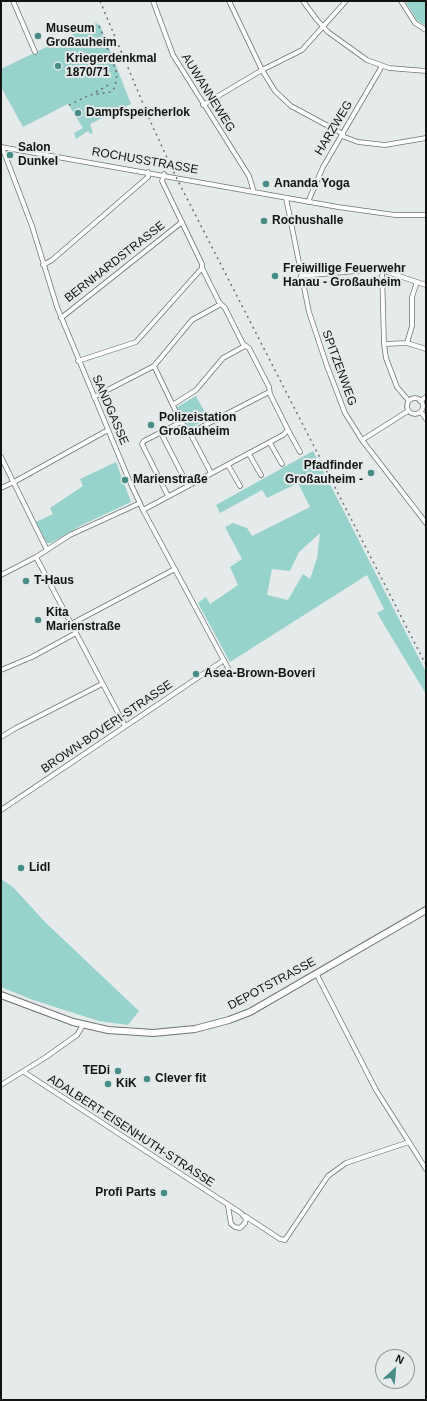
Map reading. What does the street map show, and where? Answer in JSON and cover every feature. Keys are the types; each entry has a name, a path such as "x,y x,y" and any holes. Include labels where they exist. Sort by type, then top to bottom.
{"main road":[{"name":"DEPOTSTRASSE","path":"1,995 84,1025 108,1030 153,1033 206,1026 250,1012 426,910"}],"street":[{"path":"13,1 35,52"},
{"name":"AUWANNEWEG","path":"152,1 172,55 249,176 254,192"},
{"path":"229,1 270,85 286,102 342,135 358,142 385,145 426,138"},
{"path":"303,1 323,27 357,53 382,66 399,70 426,71"},
{"path":"203,105 262,70 302,50 346,1"},
{"path":"401,1 415,23 426,30"},
{"name":"HARZWEG","path":"308,202 320,173 382,66"},
{"name":"ROCHUSSTRASSE","path":"2,147 164,174 308,202 386,214 426,215"},
{"name":"SANDGASSE","path":"2,147 32,226 43,265 78,362 143,510 228,668"},
{"path":"43,265 52,260 148,176 148,172"},
{"path":"164,174 162,181 202,264 202,268 221,304 226,308 245,346 249,348 269,387 269,392 300,452"},
{"name":"SPITZENWEG","path":"286,198 301,276 313,326 347,417 362,440 426,523"},
{"name":"BERNHARDSTRASSE","path":"61,318 182,222"},
{"path":"78,362 136,342 202,268"},
{"path":"382,269 384,344 394,382 408,401"},
{"path":"301,276 382,269 426,285"},
{"path":"406,343 412,326 412,297 417,282"},
{"path":"94,397 154,366 192,320 221,304"},
{"path":"384,344 406,343 426,349"},
{"path":"174,404 196,390 223,358 245,346"},
{"path":"154,366 174,404 181,422 190,433 211,473"},
{"path":"190,433 212,420 269,392"},
{"path":"420,401 426,397"},
{"path":"415,398 420,401 423,408 420,412 414,415 408,411 406,406 408,401 415,398"},
{"path":"362,440 408,411"},
{"path":"420,412 426,419"},
{"path":"168,496 142,447 144,441 181,422"},
{"path":"1,488 108,430"},
{"path":"143,510 270,443 286,434 288,430"},
{"path":"161,433 188,486"},
{"path":"270,443 282,464"},
{"path":"249,454 261,475"},
{"path":"1,457 47,550"},
{"path":"228,465 240,486"},
{"path":"1,575 36,557 70,535 140,503"},
{"path":"36,557 124,726"},
{"path":"71,624 175,569"},
{"path":"1,670 32,657 76,633"},
{"name":"BROWN-BOVERI-STRASSE","path":"1,810 224,660"},
{"path":"1,737 102,684"},
{"path":"316,973 376,1090 426,1170"},
{"path":"1,1085 24,1072 77,1035 84,1025"},
{"name":"ADALBERT-EISENHUTH-STRASSE","path":"24,1072 228,1206 280,1239 285,1240 328,1176 346,1163 409,1142"},
{"path":"228,1206 231,1224 235,1227 240,1228 243,1226 246,1219 244,1216"}],"shaded area":[{"path":"405,1 426,1 426,26 417,20"},
{"path":"96,23 100,25 131,104 90,124 93,133 90,134 88,131 76,139 74,133 83,128 68,104 23,127 1,87 1,69"},
{"path":"196,396 208,418 189,429 177,407"},
{"path":"313,451 426,672 426,694 377,613 384,609 367,575 230,662 198,603 206,597 210,604 238,585 230,567 242,559 225,527 233,523 247,528 252,536 310,507 298,483 267,498 262,490 220,513 216,505","holes":["320,533 317,558 310,579 303,574 288,600 267,595 272,569 290,571 299,552"]},
{"path":"116,462 131,502 82,525 51,543 47,543 36,522 53,514 50,508 83,486 80,479"},
{"path":"1,879 13,887 45,922 139,1011 128,1025 99,1021 33,1000 1,987"}],"railway":[{"path":"100,1 152,125 176,177 426,665"},
{"path":"69,105 90,95 111,92 115,87 117,74 109,51 103,42 103,35 99,26"},
{"path":"96,92 110,84"},
{"path":"76,110 80,116"}],"place":[{"name":"Museum Großauheim","path":"38,36"},
{"name":"Kriegerdenkmal 1870/71","path":"58,66"},
{"name":"Dampfspeicherlok","path":"78,113"},
{"name":"Salon Dunkel","path":"10,155"},
{"name":"Ananda Yoga","path":"266,184"},
{"name":"Rochushalle","path":"264,221"},
{"name":"Freiwillige Feuerwehr Hanau - Großauheim","path":"275,276"},
{"name":"Polizeistation Großauheim","path":"151,425"},
{"name":"Pfadfinder Großauheim -","path":"371,473"},
{"name":"Marienstraße","path":"125,480"},
{"name":"T-Haus","path":"26,581"},
{"name":"Kita Marienstraße","path":"38,620"},
{"name":"Asea-Brown-Boveri","path":"196,674"},
{"name":"Lidl","path":"21,868"},
{"name":"TEDi","path":"118,1071"},
{"name":"Clever fit","path":"147,1079"},
{"name":"KiK","path":"108,1084"},
{"name":"Profi Parts","path":"164,1193"}]}
